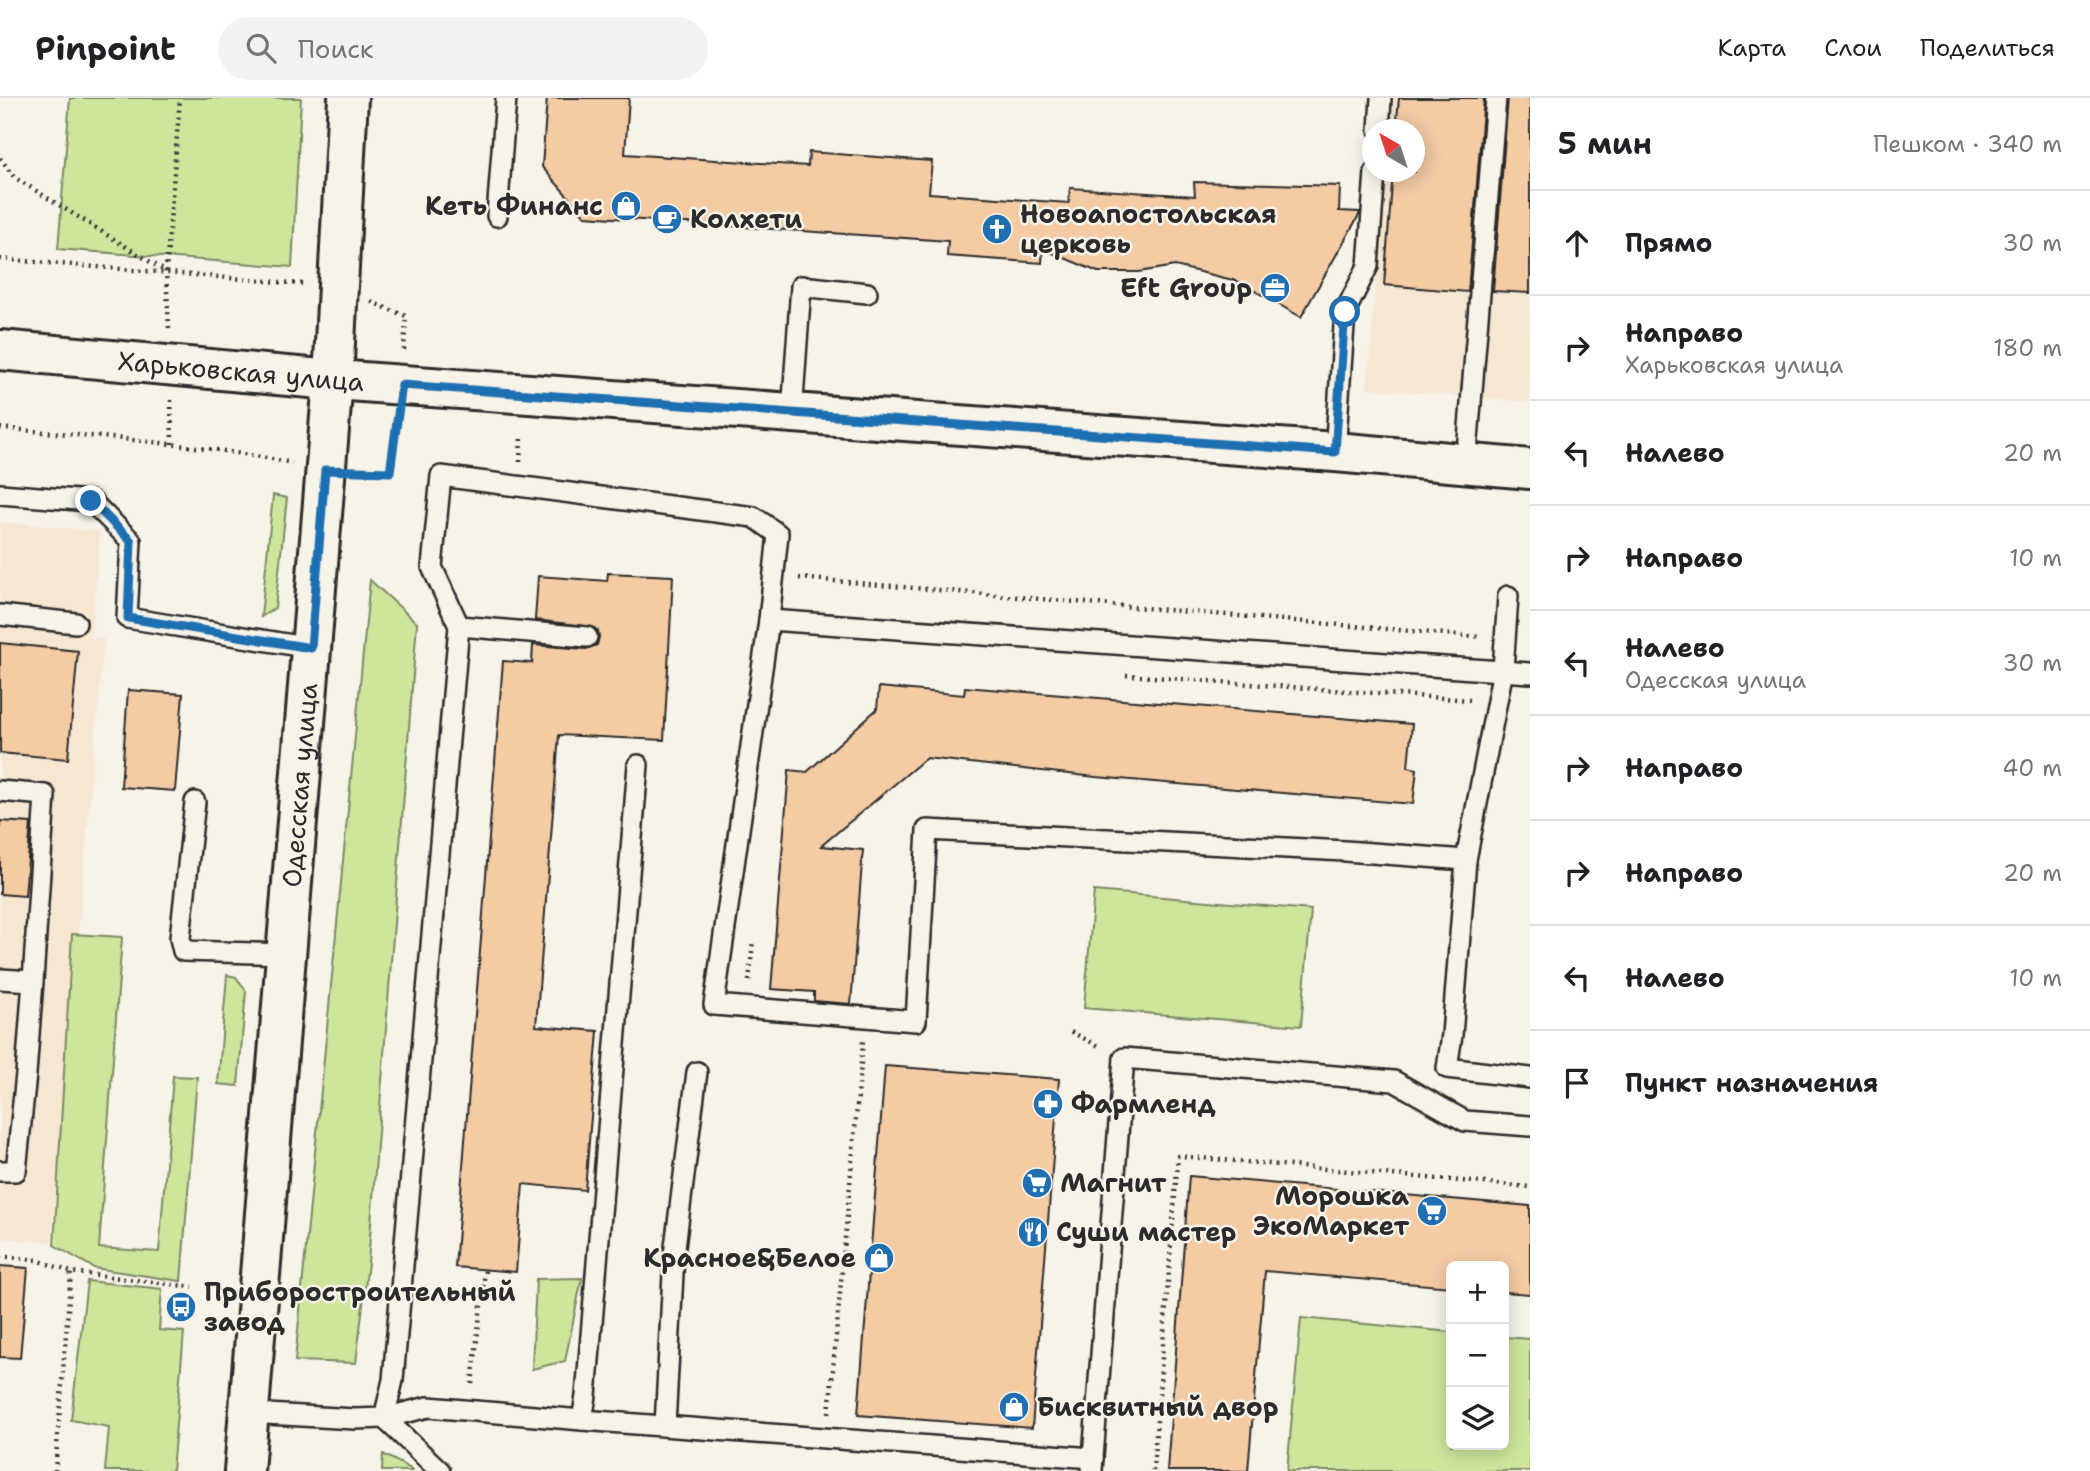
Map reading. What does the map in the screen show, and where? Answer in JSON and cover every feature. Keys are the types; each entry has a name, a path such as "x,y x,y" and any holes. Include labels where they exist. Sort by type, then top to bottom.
{"street":[{"name":"Одесская улица","path":"244,1471 332,380 348,98"},
{"name":"Харьковская улица","path":"0,350 332,380 1335,452 1530,470"}],"lane":[{"path":"497,216 506,98"},
{"path":"1380,119 1381,98"},
{"path":"1466,464 1496,98"},
{"path":"1335,452 1345,312 1368,266 1375,182"},
{"path":"792,413 801,286 867,293"},
{"path":"384,1418 393,1380 459,626 432,567 440,476 754,517 778,534 769,620 714,1005 916,1021 927,830 1345,850 1466,860"},
{"path":"0,494 91,501 131,541 128,618 311,648"},
{"path":"1508,596 1503,670 1466,860 1447,1068 1530,1078"},
{"path":"0,615 76,623"},
{"path":"769,620 1530,673"},
{"path":"459,626 587,637"},
{"path":"582,1420 638,765"},
{"path":"0,791 46,796 16,1171 0,1171"},
{"path":"195,802 180,938 183,951 286,954"},
{"path":"0,979 33,981"},
{"path":"249,1413 355,1419 384,1418 428,1407 827,1438 1093,1464 1124,1058 1394,1081 1465,1121 1530,1126"},
{"path":"665,1426 674,1255 697,1072"},
{"path":"384,1418 445,1471"}],"path":[{"path":"170,365 166,272 180,98"},
{"path":"0,158 14,177 166,272"},
{"path":"0,259 338,288 406,316 402,385 390,472 325,470 267,458 172,445 0,428"},
{"path":"773,575 1505,639"},
{"path":"1121,675 1497,702"},
{"path":"749,981 754,939"},
{"path":"827,1438 865,1017"},
{"path":"1070,1032 1124,1058"},
{"path":"1153,1471 1178,1156 1530,1187"},
{"path":"0,1256 37,1260 71,1272 193,1287"},
{"path":"472,1386 485,1270"},
{"path":"55,1471 71,1272"}],"shaded area":[{"path":"1390,98 1530,98 1530,402 1367,388 1384,182 1425,182 1425,119 1389,119"},
{"path":"0,522 100,531 91,638 104,639 51,1242 0,1238"}],"green space":[{"path":"70,98 301,98 292,267 58,249"},
{"path":"273,495 287,498 275,608 261,617"},
{"path":"370,580 417,623 368,1263 356,1363 295,1361"},
{"path":"1094,891 1311,910 1301,1026 1084,1008"},
{"path":"72,934 122,937 99,1248 159,1252 173,1076 197,1077 181,1281 94,1268 54,1245"},
{"path":"227,975 236,977 246,991 238,1086 218,1084"},
{"path":"582,1278 565,1361 532,1369 536,1279"},
{"path":"87,1281 162,1289 159,1330 184,1332 172,1471 105,1471 109,1427 71,1420"},
{"path":"1301,1318 1446,1332 1446,1450 1509,1450 1509,1337 1530,1339 1530,1471 1287,1471"},
{"path":"383,1454 411,1469 412,1471 382,1471"}],"building":[{"path":"547,98 629,98 625,154 808,166 809,152 932,161 929,193 1069,203 1070,188 1195,196 1194,182 1340,186 1339,211 1360,212 1301,317 1237,281 1175,266 1139,272 1098,272 1043,249 1042,263 947,256 948,241 585,216 542,167"},
{"path":"1399,98 1484,98 1468,292 1384,285 1392,182 1425,182 1425,119 1397,119"},
{"path":"1508,98 1530,98 1530,293 1493,291"},
{"path":"608,573 673,576 664,740 559,735 536,1026 598,1031 585,1190 523,1184 516,1272 455,1267 503,661 532,663 533,645 586,649 597,645 598,631 593,627 535,620 538,576 607,581"},
{"path":"0,643 78,651 68,759 0,753"},
{"path":"879,687 964,695 965,687 1412,724 1408,767 1417,769 1413,804 1096,777 926,758 821,846 863,850 851,1004 814,1001 814,992 771,989 789,770 807,772 877,709"},
{"path":"128,690 183,694 175,791 121,787"},
{"path":"0,821 31,823 25,896 0,894"},
{"path":"885,1066 1059,1079 1032,1428 858,1415"},
{"path":"1189,1176 1530,1206 1530,1294 1509,1292 1509,1261 1446,1261 1446,1287 1265,1271 1248,1471 1167,1471"},
{"path":"0,1266 28,1268 20,1358 0,1357"}],"place":[{"name":"Кеть Финанс","path":"626,206"},
{"name":"Колхети","path":"667,219"},
{"name":"Новоапостольская церковь","path":"997,229"},
{"name":"Eft Group","path":"1275,288"},
{"name":"Фармленд","path":"1048,1104"},
{"name":"Магнит","path":"1037,1183"},
{"name":"Морошка ЭкоМаркет","path":"1432,1211"},
{"name":"Суши мастер","path":"1033,1232"},
{"name":"Красное&Белое","path":"879,1258"},
{"name":"Приборостроительный завод","path":"181,1307"},
{"name":"Бисквитный двор","path":"1014,1407"}],"route":[{"path":"91,501 131,541 128,618 311,648 325,470 390,472 402,385 1335,452 1345,312"}]}
